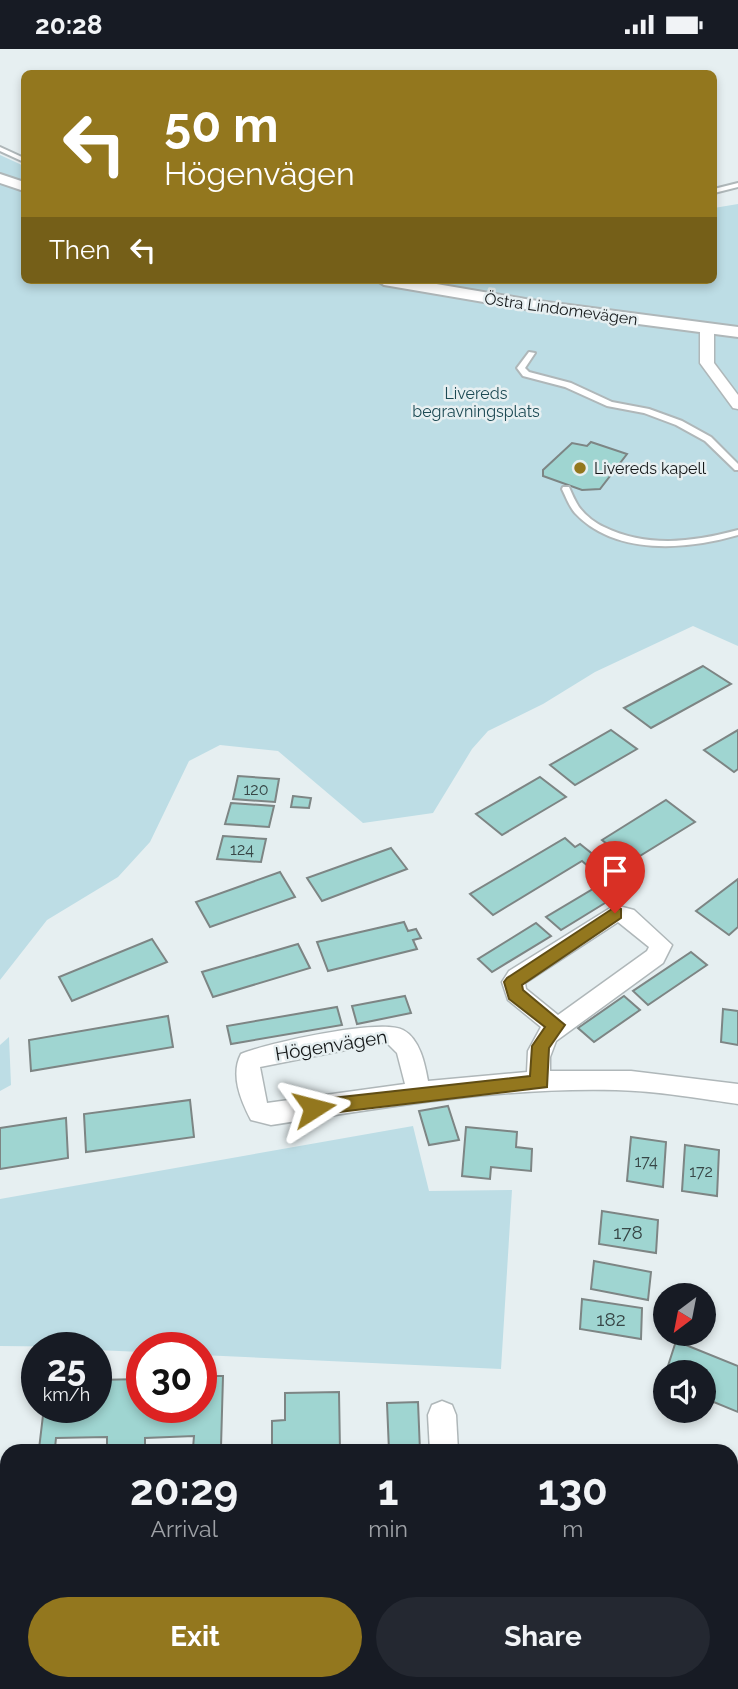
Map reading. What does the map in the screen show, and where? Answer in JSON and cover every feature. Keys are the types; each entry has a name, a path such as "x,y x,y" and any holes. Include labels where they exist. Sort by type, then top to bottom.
{"street":[{"path":"0,178 21,186"},
{"name":"Östra Lindomevägen","path":"408,284 531,305 738,332"},
{"path":"707,329 707,363 738,405"},
{"path":"541,1082 537,1069 540,1046 556,1025 655,957 662,945 626,916 615,913 517,977 513,982 516,994 556,1025"},
{"name":"Högenvägen","path":"419,1094 406,1043 398,1035 386,1033 263,1055 249,1061 253,1103 260,1113 271,1115 419,1094 541,1082 617,1080 738,1094"},
{"path":"442,1415 444,1444"}],"lane":[{"path":"0,149 21,159"},
{"path":"717,190 738,185"},
{"path":"531,353 521,368 526,374 568,385 610,404 646,411 679,423 708,439 738,468"},
{"path":"566,489 571,507 589,523 617,537 665,543 716,538 738,532"}],"green space":[{"name":"Livereds begravningsplats","path":"0,155 21,165 21,284 717,284 717,208 738,204 738,646 693,626 595,672 543,704 488,731 472,749 433,813 363,823 278,751 220,745 189,761 150,842 118,877 47,920 0,980"},
{"path":"9,1037 11,1085 0,1091 0,1045"},
{"path":"413,1126 429,1191 512,1190 501,1369 217,1356 217,1332 126,1332 126,1351 112,1351 112,1332 21,1332 21,1346 0,1346 0,1199"}],"building":[{"name":"Livereds kapell","path":"591,442 627,454 600,489 582,490 543,476 543,470 572,443 587,446"},
{"path":"703,666 731,684 651,728 624,708"},
{"path":"611,730 637,749 575,785 550,765"},
{"path":"738,730 738,769 734,772 704,750"},
{"path":"238,776 279,779 275,802 233,799"},
{"path":"540,777 566,797 502,835 476,814"},
{"path":"293,796 311,798 309,808 291,807"},
{"path":"666,800 695,822 630,862 602,840"},
{"path":"231,803 274,806 269,827 225,824"},
{"path":"223,836 266,839 261,862 217,859"},
{"path":"565,838 575,847 580,844 600,860 589,867 582,861 493,915 470,894"},
{"path":"391,848 407,869 322,901 307,878"},
{"path":"280,872 295,897 210,927 196,902"},
{"path":"738,879 738,927 729,935 696,911"},
{"path":"603,883 618,895 561,930 546,917"},
{"path":"404,922 408,931 416,929 421,938 413,940 417,949 328,971 317,942"},
{"path":"536,923 551,936 492,972 478,959"},
{"path":"152,939 167,962 72,1001 59,977"},
{"path":"298,944 310,968 213,997 202,972"},
{"path":"691,952 707,965 648,1005 633,991"},
{"path":"405,996 411,1013 357,1024 352,1006"},
{"path":"624,996 640,1010 594,1042 578,1028"},
{"path":"337,1007 342,1025 231,1044 227,1026"},
{"path":"723,1009 738,1011 738,1045 721,1042"},
{"path":"168,1016 173,1047 31,1071 29,1040"},
{"path":"190,1100 194,1137 86,1152 84,1114"},
{"path":"448,1106 459,1140 429,1145 419,1111"},
{"path":"66,1118 68,1158 0,1169 0,1128"},
{"path":"466,1127 517,1132 516,1147 532,1149 531,1171 491,1167 490,1179 462,1176"},
{"path":"631,1137 666,1142 663,1187 627,1181"},
{"path":"685,1145 719,1150 717,1196 682,1191"},
{"path":"602,1211 658,1220 656,1253 599,1244"},
{"path":"594,1261 651,1272 648,1300 591,1289"},
{"path":"582,1299 642,1308 641,1339 580,1329"},
{"path":"674,1346 688,1346 738,1366 738,1412 716,1403 716,1360 670,1360"},
{"path":"217,1376 223,1376 221,1444 193,1444 194,1436 145,1438 145,1444 107,1444 107,1437 56,1438 55,1444 40,1444 42,1423 112,1423 112,1380 126,1379 126,1423 217,1423"},
{"path":"339,1392 340,1444 272,1444 272,1421 285,1420 285,1393"},
{"path":"418,1402 420,1444 389,1444 387,1403"}],"place":[{"name":"Livereds kapell","path":"580,468"}],"route":[{"path":"314,1108 468,1088 541,1082 537,1069 540,1046 556,1025 516,994 513,982 615,913"}]}
